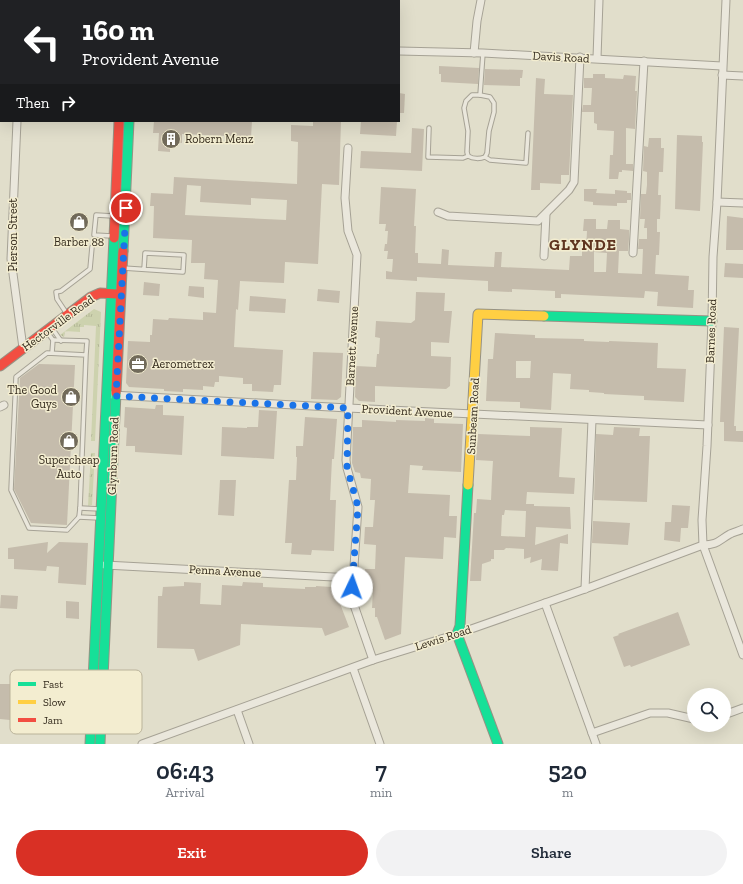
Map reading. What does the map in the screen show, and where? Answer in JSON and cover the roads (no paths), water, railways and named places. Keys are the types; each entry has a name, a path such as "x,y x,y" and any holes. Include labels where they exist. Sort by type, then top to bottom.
{"main road":[{"name":"Glynburn Road","path":"93,670 119,122"},
{"name":"Glynburn Road","path":"103,670 129,122"},
{"name":"Hectorville Road","path":"0,366 91,297 100,293 120,294"},
{"name":"Sunbeam Road","path":"457,634 460,626 478,314 712,321"},
{"path":"457,634 498,744"},
{"name":"Glynburn Road","path":"90,734 90,744"},
{"name":"Glynburn Road","path":"100,734 100,744"}],"street":[{"path":"0,0 0,7"},
{"path":"474,53 477,21 481,0"},
{"path":"597,58 599,0"},
{"name":"Barnes Road","path":"726,0 717,202 713,257 708,425 702,520 703,545 743,655"},
{"name":"Davis Road","path":"400,51 597,58 722,66"},
{"path":"438,212 448,216 533,221 539,220 569,190 573,183 580,58"},
{"path":"633,253 644,61"},
{"path":"722,75 743,76"},
{"name":"Pierson Street","path":"17,122 11,259 23,348"},
{"name":"Barnett Avenue","path":"348,148 345,198 348,231 357,255 348,408 347,468 358,507 352,578 352,596 373,660"},
{"path":"717,202 743,203"},
{"path":"544,256 546,214"},
{"name":"Provident Avenue","path":"106,395 708,425"},
{"path":"585,589 592,420"},
{"name":"Lewis Road","path":"142,744 373,660 457,634 585,589 703,545 710,545 743,529"},
{"name":"Penna Avenue","path":"98,564 352,578"},
{"path":"545,603 596,744"},
{"path":"353,668 380,744"},
{"path":"731,712 743,708"},
{"path":"237,710 249,744"},
{"path":"592,733 650,713 668,713 687,717"}],"lane":[{"path":"480,95 483,53"},
{"path":"468,156 468,131 464,108 466,101 472,95 480,95 490,97 494,103 494,112 485,157"},
{"path":"429,128 428,157 463,158 468,156 481,159 485,157 490,160 526,163 528,133"},
{"path":"114,236 94,235 96,215 115,216"},
{"path":"68,315 57,299 56,292 61,291 90,269 92,247"},
{"path":"122,268 183,272 184,255 145,253 144,269"},
{"path":"49,329 52,340 52,353"},
{"path":"49,329 61,341"},
{"path":"52,340 87,341 79,517 67,530 29,528 11,490 16,377 47,353 86,355"},
{"path":"80,508 101,509"},
{"path":"79,517 100,519"}],"place":[{"name":"Robern Menz","path":"171,139"},
{"name":"Barber 88","path":"79,222"},
{"name":"Aerometrex","path":"138,364"},
{"name":"The Good Guys","path":"71,397"},
{"name":"Supercheap Auto","path":"69,441"}],"district":[{"name":"GLYNDE","path":"583,244"}]}
